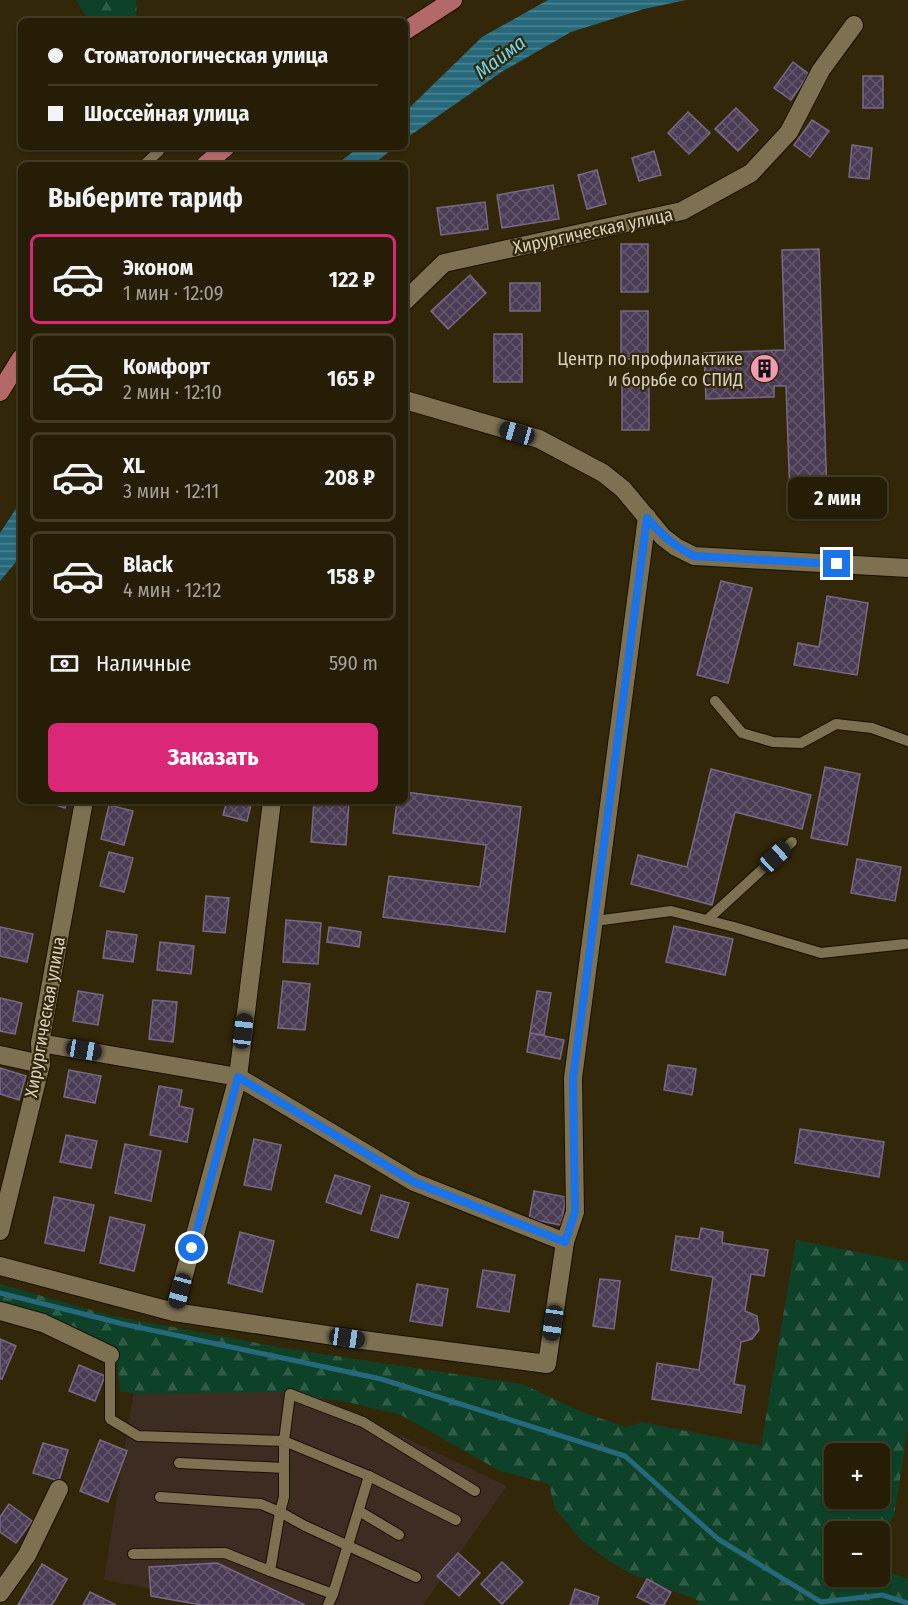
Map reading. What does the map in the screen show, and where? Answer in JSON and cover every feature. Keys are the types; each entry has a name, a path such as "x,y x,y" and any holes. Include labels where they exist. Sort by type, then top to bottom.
{"main road":[{"path":"408,29 453,0"},
{"path":"208,162 222,150"},
{"path":"0,392 18,363"}],"street":[{"name":"Хирургическая улица","path":"408,298 444,263 682,212 751,173 789,132 821,70 854,26"},
{"path":"408,403 539,439 603,473 623,489 670,542 694,556 908,568"},
{"path":"0,1266 174,1312 359,1340 547,1364 565,1242 575,1212 573,1078 647,518"},
{"name":"Хирургическая улица","path":"0,1231 41,1064 40,1043 83,804"},
{"path":"174,1312 238,1077 272,804"},
{"path":"40,1043 238,1077 414,1182 565,1242"},
{"path":"0,1055 41,1064"},
{"path":"0,1311 43,1323 110,1355"},
{"path":"0,1593 27,1555 59,1489"}],"lane":[{"path":"147,162 159,151"},
{"path":"715,701 742,733 773,742 801,742 836,724 872,728 908,741"},
{"path":"707,920 792,842"},
{"path":"595,921 671,911 821,953 905,944"},
{"path":"110,1355 110,1419 138,1436 284,1441 369,1476 456,1520"},
{"path":"270,1571 284,1497 284,1441 290,1394 363,1422 475,1491"},
{"path":"179,1463 284,1468"},
{"path":"328,1605 369,1476"},
{"path":"160,1497 261,1504 280,1512 304,1527 416,1577"},
{"path":"359,1511 399,1535"},
{"path":"133,1554 225,1553 333,1594"}],"shaded area":[{"path":"286,1381 507,1486 423,1605 233,1605 104,1580 135,1383"}],"green space":[{"path":"76,0 136,0 137,18 87,18"},
{"path":"796,1240 908,1262 908,1428 894,1516 890,1521 824,1521 824,1587 890,1587 890,1572 908,1579 908,1605 697,1605 699,1601 627,1572 582,1541 555,1509 549,1484 500,1471 401,1415 348,1402 279,1392 136,1394 120,1391 116,1350 69,1325 0,1310 0,1284 109,1315 289,1349 522,1384 582,1412 626,1427 642,1422 761,1446"}],"water":[{"name":"Майма","path":"548,0 686,0 644,9 571,32 503,71 408,137 408,109 482,37"},
{"path":"355,150 391,150 376,162 340,162"},
{"path":"18,506 18,560 0,581 0,533"}],"building":[{"path":"793,62 809,74 791,100 774,88"},
{"path":"863,76 883,76 883,108 863,108"},
{"path":"736,108 758,130 738,151 715,129"},
{"path":"688,112 710,133 689,154 668,133"},
{"path":"812,120 829,131 810,157 794,145"},
{"path":"852,145 872,148 869,179 849,177"},
{"path":"654,151 661,175 639,181 632,158"},
{"path":"597,170 606,204 587,209 578,175"},
{"path":"553,185 559,219 502,228 497,195"},
{"path":"485,202 488,229 441,235 437,208"},
{"path":"621,244 648,244 648,292 621,292"},
{"name":"Центр по профилактике и борьбе со СПИД","path":"819,249 827,497 790,498 786,386 774,386 774,397 706,399 704,353 785,350 782,250"},
{"path":"470,275 486,293 448,329 431,311"},
{"path":"510,283 540,283 540,311 510,311"},
{"path":"621,311 648,311 648,359 621,359"},
{"path":"494,334 522,334 522,382 494,382"},
{"path":"622,382 649,382 649,430 622,430"},
{"path":"721,581 752,588 728,683 697,675"},
{"path":"827,596 868,603 857,675 794,665 798,643 819,647"},
{"path":"825,767 860,774 847,845 811,838"},
{"path":"711,769 811,795 802,829 735,812 712,905 631,884 638,855 687,867"},
{"path":"408,792 521,807 505,932 383,917 389,876 480,887 486,845 393,833 397,804 408,804"},
{"path":"52,804 66,804 65,808"},
{"path":"226,804 251,804 247,821 223,815"},
{"path":"314,804 349,804 346,845 311,842"},
{"path":"109,805 133,811 124,845 101,839"},
{"path":"109,852 133,858 124,892 100,886"},
{"path":"857,859 901,867 895,901 851,893"},
{"path":"206,896 229,898 225,933 203,931"},
{"path":"286,920 321,923 318,964 283,962"},
{"path":"674,926 733,939 725,975 666,962"},
{"path":"0,927 33,934 27,962 0,956"},
{"path":"329,927 361,932 359,947 327,942"},
{"path":"107,931 137,935 133,962 103,958"},
{"path":"160,942 194,946 191,974 157,970"},
{"path":"283,981 310,984 305,1030 278,1028"},
{"path":"78,991 103,995 98,1025 73,1021"},
{"path":"537,991 551,993 544,1035 530,1033"},
{"path":"0,998 22,1003 15,1034 0,1031"},
{"path":"153,1000 177,1002 173,1042 149,1039"},
{"path":"530,1033 564,1040 560,1059 527,1052"},
{"path":"668,1065 696,1069 692,1095 664,1090"},
{"path":"0,1068 26,1076 19,1100 0,1094"},
{"path":"69,1070 101,1076 95,1103 64,1097"},
{"path":"159,1086 182,1090 179,1106 193,1109 187,1142 150,1135"},
{"path":"800,1129 884,1142 879,1177 795,1163"},
{"path":"66,1135 97,1141 91,1168 60,1162"},
{"path":"254,1139 281,1145 271,1190 244,1185"},
{"path":"125,1144 161,1151 151,1201 115,1193"},
{"path":"335,1175 370,1186 361,1214 326,1202"},
{"path":"534,1191 566,1197 561,1225 529,1219"},
{"path":"381,1195 409,1203 398,1238 371,1230"},
{"path":"54,1197 94,1205 84,1251 45,1243"},
{"path":"110,1217 145,1225 134,1271 100,1263"},
{"path":"701,1228 723,1232 722,1243 768,1250 764,1276 751,1274 745,1311 757,1316 759,1330 752,1339 741,1342 734,1384 745,1386 741,1413 652,1399 657,1363 699,1370 713,1277 671,1270 676,1236 699,1239"},
{"path":"240,1232 274,1241 262,1292 228,1283"},
{"path":"483,1270 515,1275 509,1312 477,1307"},
{"path":"600,1279 620,1281 614,1329 593,1326"},
{"path":"417,1284 448,1289 442,1326 410,1321"},
{"path":"0,1339 16,1346 2,1379 0,1379"},
{"path":"79,1365 105,1376 95,1401 69,1391"},
{"path":"100,1440 127,1451 108,1502 80,1491"},
{"path":"43,1443 68,1450 59,1481 33,1473"},
{"path":"9,1504 32,1521 16,1543 0,1532 0,1517"},
{"path":"458,1553 480,1573 459,1596 437,1576"},
{"path":"502,1562 523,1582 502,1604 481,1584"},
{"path":"217,1563 305,1605 202,1605 151,1596 149,1567"},
{"path":"42,1564 67,1579 52,1605 18,1605"},
{"path":"647,1579 671,1592 664,1605 653,1605 637,1597"},
{"path":"575,1589 599,1597 597,1605 570,1605"},
{"path":"90,1592 116,1605 83,1605"}],"waterway":[{"path":"0,1293 123,1324 381,1379 625,1456 718,1539 821,1602 882,1595 908,1603"}],"place":[{"name":"Центр по профилактике и борьбе со СПИД","path":"764,369"}],"route":[{"path":"192,1248 238,1077 414,1182 565,1242 575,1212 573,1078 647,518 663,537 694,556 837,564"}]}
